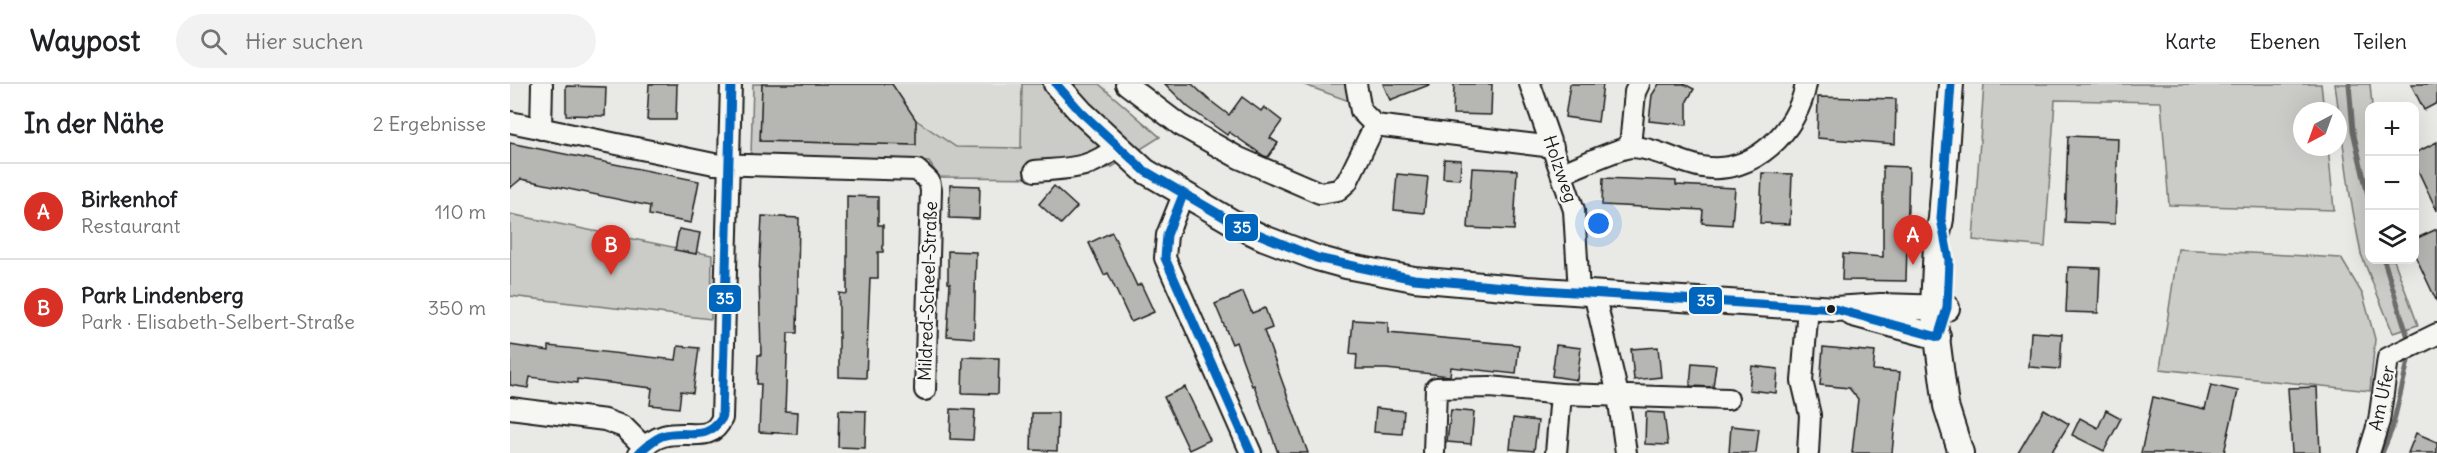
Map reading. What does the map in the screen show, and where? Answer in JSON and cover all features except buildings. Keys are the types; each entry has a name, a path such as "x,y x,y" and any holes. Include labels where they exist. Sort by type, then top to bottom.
{"main road":[{"path":"1056,84 1117,147 1145,171 1183,195 1264,238 1346,266 1414,279 1587,293 1835,309 1881,306 1940,307"},
{"path":"1951,84 1941,219 1936,244 1940,307 1938,337 1946,406 1957,451"},
{"path":"1835,309 1938,337"}],"street":[{"path":"541,129 542,84"},
{"path":"510,408 605,420 624,427 642,450 656,442 673,442 700,452 711,447 718,436 722,417 730,84"},
{"path":"1126,84 1180,125 1239,158 1320,193 1338,190 1347,182 1375,125"},
{"path":"1356,84 1361,111 1375,125 1553,147"},
{"name":"Holzweg","path":"1530,84 1574,210 1587,293 1618,395 1626,453"},
{"path":"1630,147 1635,92 1640,84"},
{"path":"1562,173 1630,147 1704,168 1728,167 1757,156 1778,140 1793,121 1803,101 1806,84"},
{"name":"Mildred-Scheel-Straße","path":"510,122 714,164 917,170 924,175 931,190 926,390"},
{"path":"1035,171 1073,168 1100,160 1117,147"},
{"path":"1183,195 1167,235 1166,258 1251,453"},
{"path":"1808,307 1802,381 1810,415 1808,453"},
{"name":"Am Ufer","path":"2369,453 2379,421 2388,358 2435,335"},
{"path":"1434,453 1436,388 1490,387 1561,394 1728,399"},
{"path":"1556,453 1561,394"}],"shaded area":[{"path":"753,84 762,84 761,141 915,145 916,120 956,147 1021,148 1022,84 1099,84 1160,137 1112,167 1050,178 939,177 929,162 751,156"},
{"path":"762,84 1022,84 1022,148 956,147 917,120 916,145 760,141"},
{"path":"1302,84 1349,84 1349,101"},
{"path":"1984,84 2321,84 2323,102 2293,102 2293,156 2329,156 2334,210 2169,205 2161,102 2055,100 2045,247 1973,240"},
{"path":"2335,84 2370,84 2372,102 2365,102 2365,264 2361,254 2345,156 2347,156 2347,102 2337,102"},
{"path":"510,214 712,255 711,319 510,296"},
{"path":"2178,249 2341,258 2363,295 2375,339 2370,391 2160,369"},
{"path":"2365,264 2395,264 2418,325 2393,333"}],"waterway":[{"path":"2349,84 2353,131 2365,183"},
{"path":"2385,264 2410,344"},
{"path":"2382,453 2392,429 2410,353"}],"transit line":[{"name":"35","path":"639,453 662,436 709,431 722,418 731,84"},
{"name":"35","path":"1056,84 1081,112 1145,171 1241,227 1317,258 1414,279 1527,289 1835,309 1938,337"},
{"name":"35","path":"1938,337 1947,308 1949,260 1941,219 1951,84"},
{"name":"35","path":"1183,195 1167,235 1165,258 1251,453"}],"place":[{"name":"Birkenhof","path":"1913,265"},
{"name":"Park Lindenberg","path":"611,275"}]}
